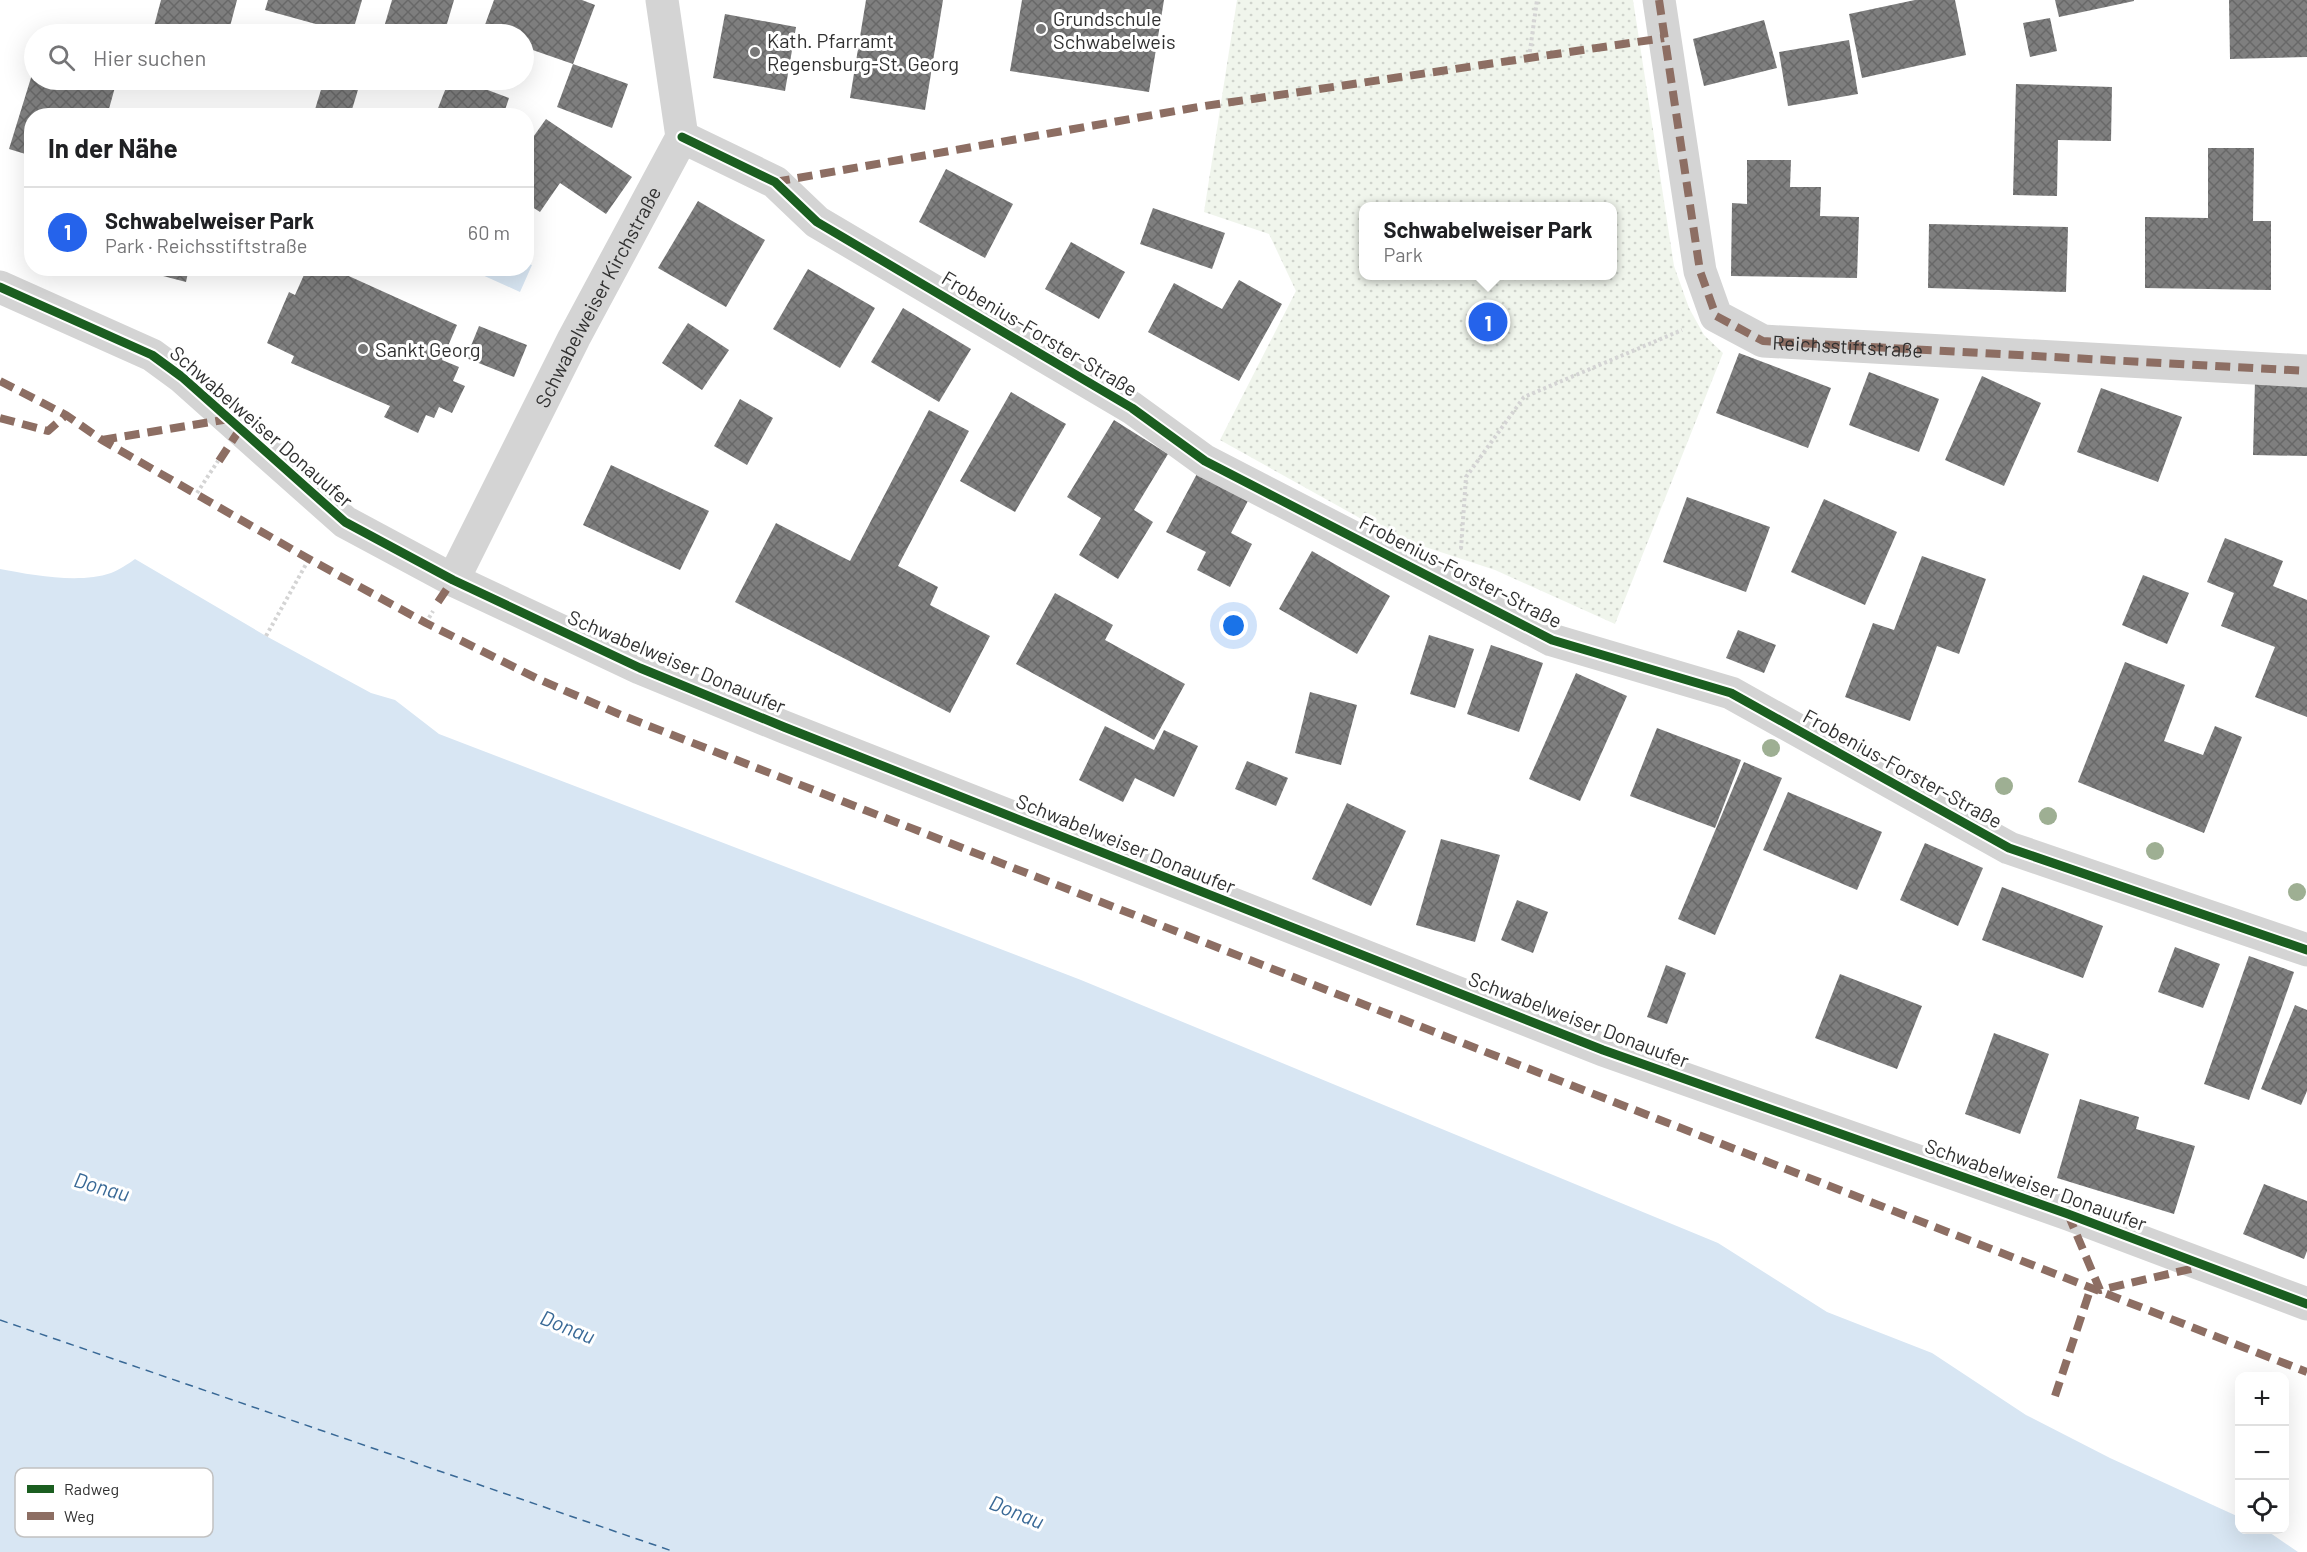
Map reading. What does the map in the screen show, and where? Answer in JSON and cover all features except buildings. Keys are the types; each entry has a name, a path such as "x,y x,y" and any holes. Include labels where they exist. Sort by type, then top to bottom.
{"street":[{"path":"662,0 682,137"},
{"path":"1659,0 1700,272 1716,316"},
{"name":"Schwabelweiser Kirchstraße","path":"453,580 574,338 682,137"},
{"name":"Frobenius-Forster-Straße","path":"682,137 774,182 817,222 1132,408 1205,461 1552,640 1731,693 2009,848 2307,950"},
{"name":"Schwabelweiser Donauufer","path":"0,287 152,355 182,377 345,522 453,580 640,668 784,727 1604,1050 2068,1214 2307,1304"},
{"name":"Reichsstiftstraße","path":"1716,316 1762,341 2307,371"}],"path":[{"path":"1529,58 1537,0"},
{"path":"1458,591 1466,477 1524,397 1716,316"},
{"path":"196,493 219,461"},
{"path":"266,636 309,559"}],"shaded area":[{"path":"1237,0 1633,0 1674,266 1689,308 1704,335 1723,353 1615,624 1495,570 1392,536 1220,440 1296,291 1269,234 1204,212"}],"water":[{"path":"485,276 527,276 520,292"},
{"name":"Donau","path":"135,559 266,636 371,693 395,700 439,734 1081,980 1718,1243 1827,1312 1932,1353 2026,1415 2110,1458 2235,1515 2235,1534 2272,1534 2298,1552 0,1552 0,569 70,578 85,578 111,573"}],"ferry route":[{"path":"0,1320 675,1552"}],"marked path":[{"path":"1659,0 1700,271 1716,316 1763,341 2307,371"},
{"path":"775,182 1198,107 1664,38"},
{"path":"0,381 66,415 102,440 309,559 426,623 536,678 621,715 2307,1372"},
{"path":"0,418 48,431 66,415"},
{"path":"102,440 229,419"},
{"path":"219,461 240,429"},
{"path":"438,602 453,580"},
{"path":"2068,1214 2100,1290 2203,1266"},
{"path":"2055,1396 2091,1287"}],"cycle path":[{"path":"682,137 775,182 817,222 1132,408 1205,461 1552,640 1731,693 2009,848 2307,950"},
{"path":"0,287 152,355 182,377 345,522 453,580 640,668 1603,1050 2068,1214 2307,1304"}],"place":[{"name":"Grundschule Schwabelweis","path":"1041,29"},
{"name":"Kath. Pfarramt Regensburg-St. Georg","path":"755,52"},
{"name":"Schwabelweiser Park","path":"1488,322"},
{"name":"Sankt Georg","path":"363,349"}]}
